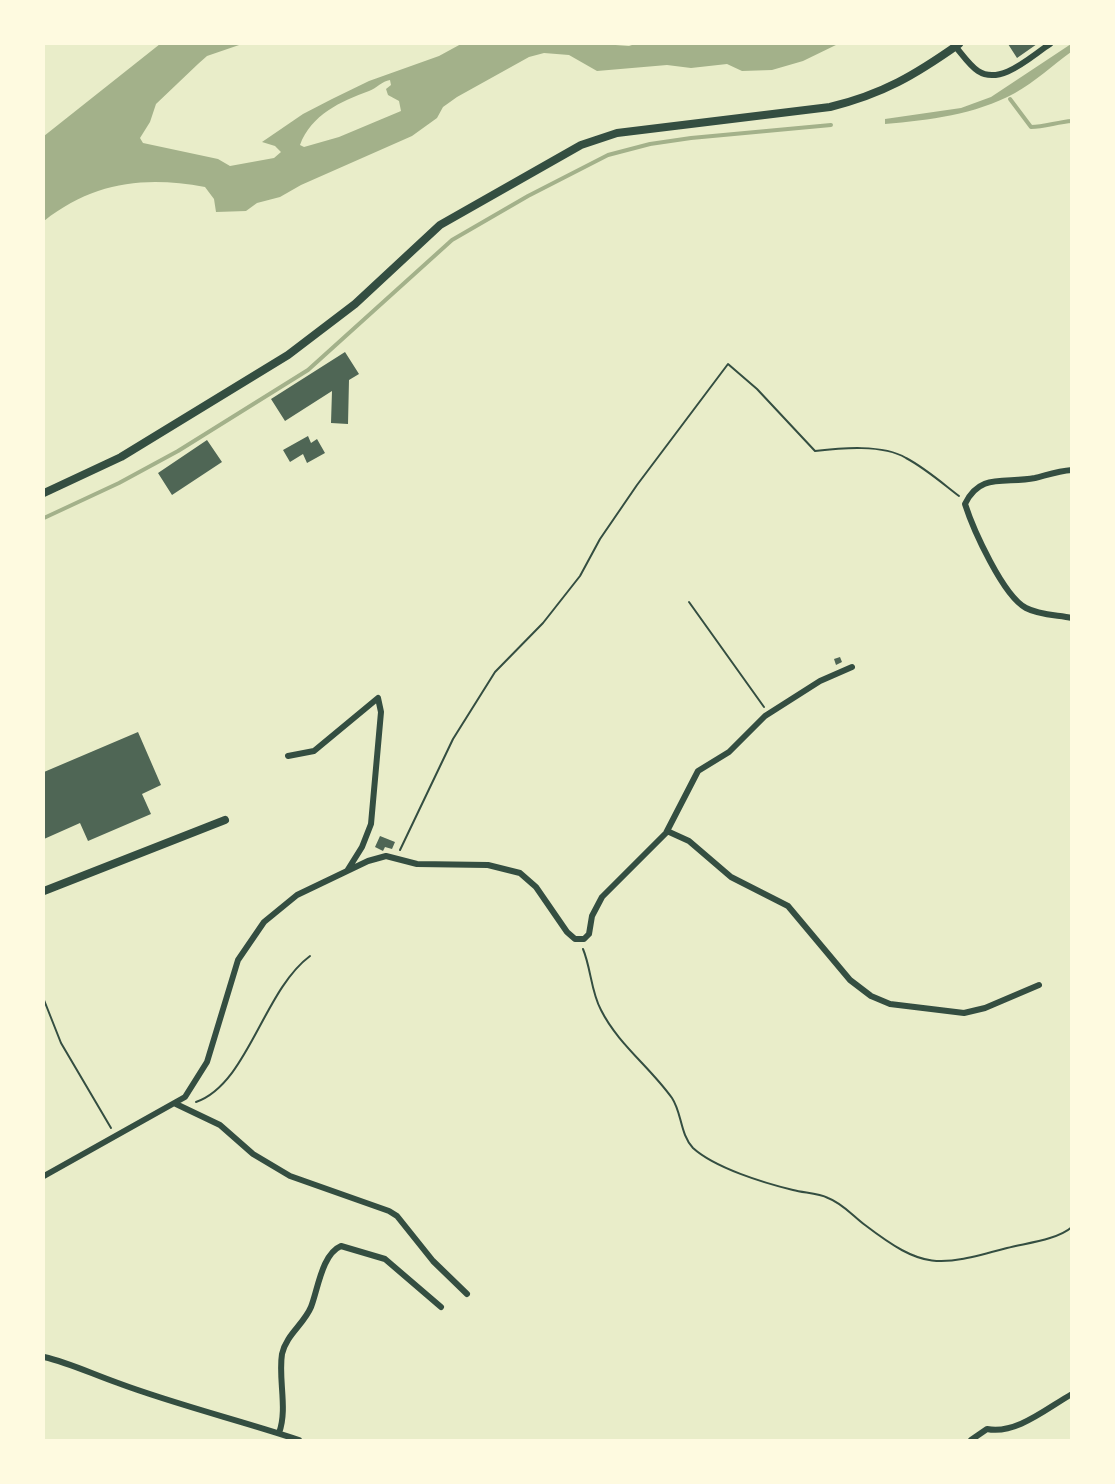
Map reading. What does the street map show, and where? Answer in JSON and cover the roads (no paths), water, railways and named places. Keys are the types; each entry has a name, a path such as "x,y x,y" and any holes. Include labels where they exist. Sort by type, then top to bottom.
{"main road":[{"path":"44,494 122,458 288,355 355,304 440,225 581,145 617,133 830,107 861,99 902,82 957,45"}],"street":[{"path":"957,45 979,72 992,76 1009,72 1050,44"},
{"path":"1071,470 1034,478 996,480 973,489 965,504 980,543 1006,588 1024,608 1071,618"},
{"path":"44,1176 116,1136 178,1106 207,1062 238,960 245,947 264,922 297,895 368,861 386,856 417,864 459,863 505,868 520,873 536,887 567,932 580,939 589,934 592,916 602,897 667,831 698,771 729,752 769,714 820,681 852,667"},
{"path":"288,756 314,751 378,698 381,712 371,824 362,847 346,871"},
{"path":"44,891 225,820"},
{"path":"667,831 689,841 731,877 788,906 850,980 871,996 890,1004 964,1013 984,1008 1039,985"},
{"path":"178,1106 220,1125 253,1154 290,1176 389,1211 397,1216 433,1262 467,1294"},
{"path":"279,1433 282,1354 288,1339 309,1311 327,1258 335,1248 341,1246 385,1260 441,1307"},
{"path":"44,1357 82,1368 117,1383 209,1414 298,1440"},
{"path":"970,1440 987,1429 1001,1432 1030,1419 1071,1394"}],"waterway":[{"path":"1010,99 1031,127 1072,121"},
{"path":"44,518 119,483 178,451 308,370 452,240 528,196 608,155 650,144 691,138 831,125"}]}
